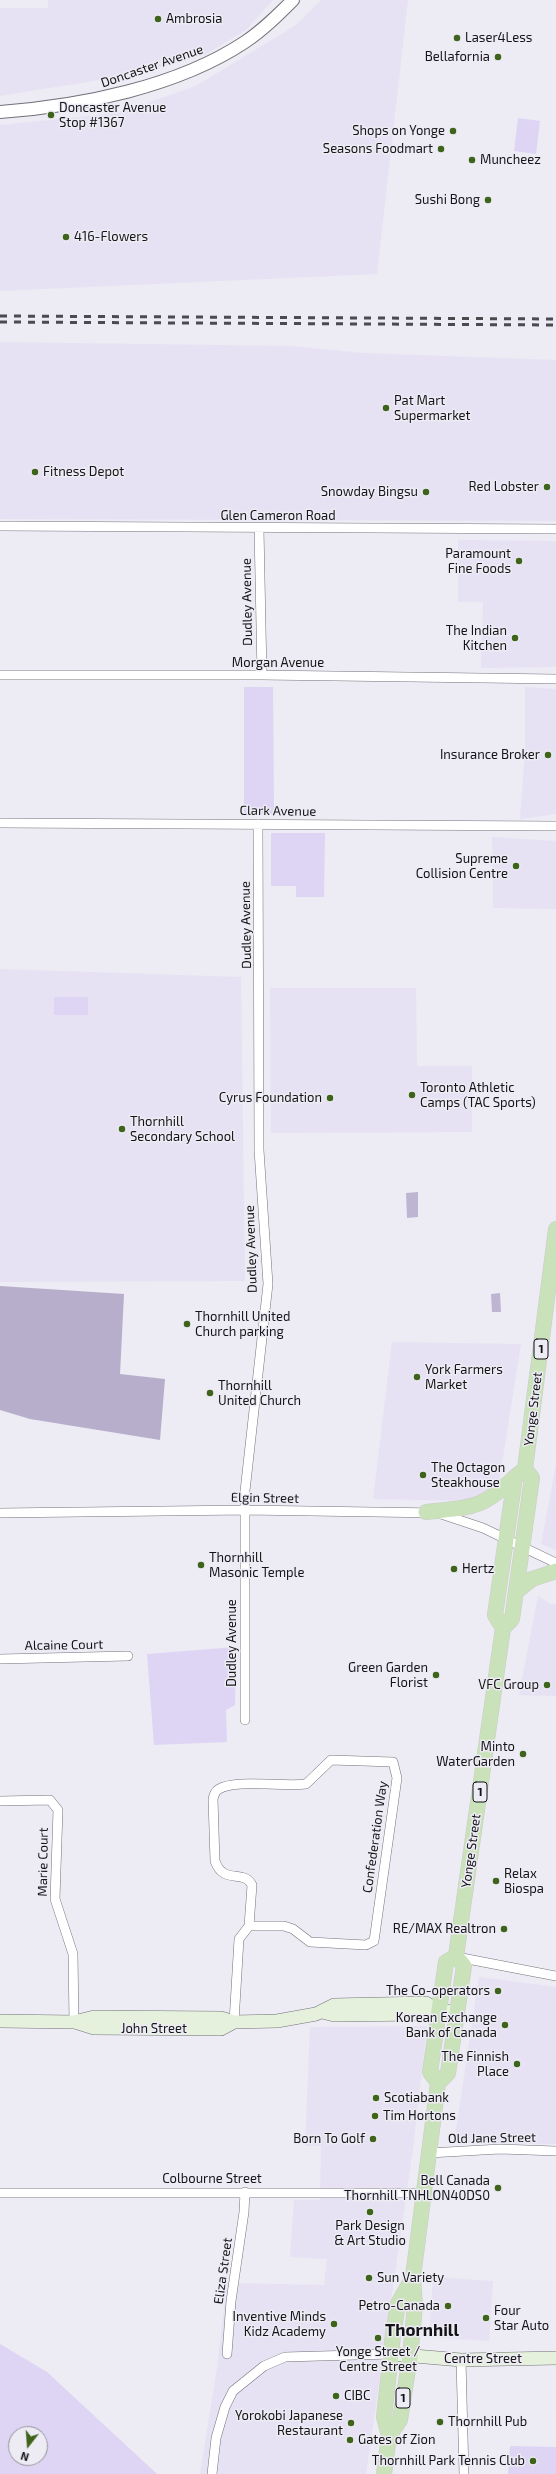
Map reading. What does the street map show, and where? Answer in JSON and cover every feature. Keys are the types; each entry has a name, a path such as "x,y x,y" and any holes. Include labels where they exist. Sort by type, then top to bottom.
{"main road":[{"name":"Yonge Street","path":"503,1628 495,1615 505,1539 520,1473 556,1229"},
{"name":"Yonge Street","path":"389,2436 400,2420 410,2356 415,2306 412,2277 438,2083 448,2073 464,1966 456,1956 503,1628 512,1619 517,1591 532,1478 520,1473"},
{"path":"426,1512 471,1507 487,1502 520,1473"},
{"path":"517,1591 532,1579 556,1571"},
{"name":"Yonge Street","path":"438,2083 430,2072 446,1962 456,1956"},
{"name":"John Street","path":"0,2021 74,2022 94,2017 221,2018 234,2022 277,2021 322,2012 334,2005 426,2002 439,2011 457,2012"},
{"name":"Yonge Street","path":"384,2474 389,2436 384,2417 398,2304 412,2277"},
{"name":"Centre Street","path":"391,2354 461,2360 556,2358"}],"street":[{"name":"Doncaster Avenue","path":"0,112 73,104 104,98 191,69 246,42 293,0"},
{"name":"Glen Cameron Road","path":"0,526 259,529 556,529"},
{"name":"Dudley Avenue","path":"259,529 262,675"},
{"name":"Morgan Avenue","path":"0,675 262,675 556,679"},
{"name":"Clark Avenue","path":"0,823 556,826"},
{"name":"Dudley Avenue","path":"245,1720 246,1510 244,1491 268,1284 258,1150 258,824"},
{"name":"Elgin Street","path":"0,1513 246,1510 426,1512 461,1519 556,1563"},
{"name":"Alcaine Court","path":"0,1659 128,1656"},
{"name":"Confederation Way","path":"234,2022 239,1939 249,1926 252,1885 245,1878 226,1875 217,1868 215,1861 213,1799 218,1790 230,1784 306,1784 330,1760 393,1762 397,1778 374,1941 366,1945 310,1942 293,1929 284,1926 249,1926"},
{"name":"Marie Court","path":"0,1801 50,1800 58,1810 55,1899 73,1954 74,2022"},
{"path":"456,1956 556,1976"},
{"name":"Old Jane Street","path":"429,2153 500,2149 556,2151"},
{"name":"Eliza Street","path":"228,2354 231,2301 244,2212 244,2192"},
{"name":"Colbourne Street","path":"0,2193 424,2193"},
{"path":"212,2474 216,2438 224,2407 233,2391 264,2366 285,2357 391,2354"},
{"path":"461,2360 464,2474"}],"shaded area":[{"path":"48,0 273,0 246,30 206,54 136,74 0,96 0,8 48,8"},
{"path":"321,0 408,0 377,274 0,291 0,125 118,113 196,86 296,25"},
{"path":"518,118 540,121 536,154 514,151"},
{"path":"0,342 290,346 363,353 556,360 556,521 0,519"},
{"path":"458,540 556,541 556,667 481,668 483,602 458,602"},
{"path":"244,687 273,687 274,814 244,814"},
{"path":"525,687 556,689 556,814 520,819 525,751"},
{"path":"271,833 325,833 324,897 296,897 296,886 271,886"},
{"path":"492,837 556,841 556,909 493,908"},
{"name":"Thornhill Secondary School","path":"0,969 241,977 245,1281 0,1282"},
{"path":"270,988 416,988 417,1066 472,1066 472,1132 271,1133"},
{"path":"54,997 88,997 88,1015 54,1015"},
{"path":"418,1192 418,1217 407,1218 406,1193"},
{"path":"0,1286 124,1294 120,1374 165,1379 160,1440 30,1419 0,1410"},
{"path":"500,1293 501,1312 492,1312 491,1294"},
{"path":"392,1342 521,1344 498,1489 477,1501 373,1499"},
{"path":"556,1464 556,1550 541,1544"},
{"path":"538,1596 551,1604 556,1605 556,1696 519,1695"},
{"path":"236,1647 235,1705 226,1710 227,1742 154,1745 147,1654"},
{"path":"479,1977 556,1987 556,2144 454,2143"},
{"path":"427,2026 413,2149 366,2474 200,2474 217,2368 227,2283 324,2285 327,2259 290,2257 294,2200 320,2200 321,2146 305,2146 310,2027"},
{"path":"433,2277 493,2281 489,2341 429,2337"},
{"path":"0,2344 47,2372 157,2474 0,2474"},
{"name":"Thornhill Park Tennis Club","path":"510,2446 556,2447 556,2474 508,2474"}],"railway":[{"path":"0,316 556,319"},
{"path":"0,322 556,325"}],"place":[{"name":"Ambrosia","path":"158,19"},
{"name":"Laser4Less","path":"457,38"},
{"name":"Bellafornia","path":"498,57"},
{"name":"Doncaster Avenue Stop #1367","path":"51,115"},
{"name":"Shops on Yonge","path":"453,131"},
{"name":"Seasons Foodmart","path":"441,149"},
{"name":"Muncheez","path":"472,160"},
{"name":"Sushi Bong","path":"488,200"},
{"name":"416-Flowers","path":"66,237"},
{"name":"Pat Mart Supermarket","path":"386,408"},
{"name":"Fitness Depot","path":"35,472"},
{"name":"Red Lobster","path":"547,487"},
{"name":"Snowday Bingsu","path":"426,492"},
{"name":"Paramount Fine Foods","path":"519,561"},
{"name":"The Indian Kitchen","path":"515,638"},
{"name":"Insurance Broker","path":"548,755"},
{"name":"Supreme Collision Centre","path":"516,866"},
{"name":"Toronto Athletic Camps (TAC Sports)","path":"412,1095"},
{"name":"Cyrus Foundation","path":"330,1098"},
{"name":"Thornhill Secondary School","path":"122,1129"},
{"name":"Thornhill United Church parking","path":"187,1324"},
{"name":"York Farmers Market","path":"417,1377"},
{"name":"Thornhill United Church","path":"210,1393"},
{"name":"The Octagon Steakhouse","path":"423,1475"},
{"name":"Thornhill Masonic Temple","path":"201,1565"},
{"name":"Hertz","path":"454,1569"},
{"name":"Green Garden Florist","path":"436,1675"},
{"name":"VFC Group","path":"547,1685"},
{"name":"Minto WaterGarden","path":"523,1754"},
{"name":"Relax Biospa","path":"496,1881"},
{"name":"RE/MAX Realtron","path":"504,1929"},
{"name":"The Co-operators","path":"498,1991"},
{"name":"Korean Exchange Bank of Canada","path":"505,2025"},
{"name":"The Finnish Place","path":"517,2064"},
{"name":"Scotiabank","path":"376,2098"},
{"name":"Tim Hortons","path":"375,2116"},
{"name":"Born To Golf","path":"373,2139"},
{"name":"Bell Canada Thornhill TNHLON40DS0","path":"498,2188"},
{"name":"Park Design & Art Studio","path":"370,2212"},
{"name":"Sun Variety","path":"369,2278"},
{"name":"Petro-Canada","path":"448,2306"},
{"name":"Four Star Auto","path":"486,2318"},
{"name":"Inventive Minds Kidz Academy","path":"334,2324"},
{"name":"Yonge Street / Centre Street","path":"378,2338"},
{"name":"CIBC","path":"336,2396"},
{"name":"Thornhill Pub","path":"440,2422"},
{"name":"Yorokobi Japanese Restaurant","path":"351,2423"},
{"name":"Gates of Zion","path":"350,2440"},
{"name":"Thornhill Park Tennis Club","path":"533,2461"}],"district":[{"name":"Thornhill","path":"422,2330"}]}
